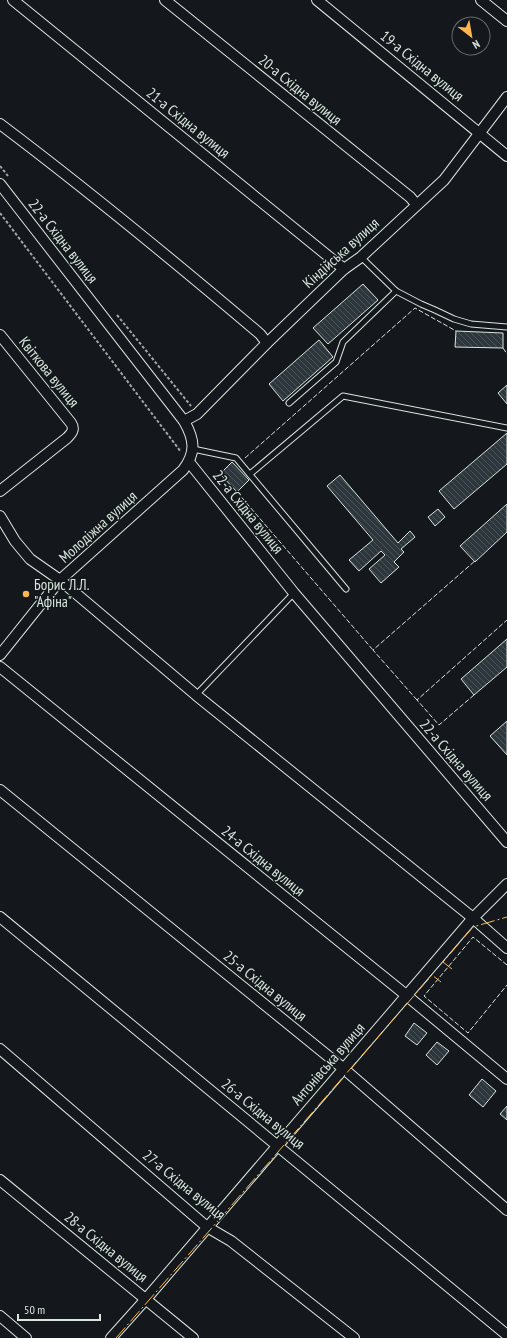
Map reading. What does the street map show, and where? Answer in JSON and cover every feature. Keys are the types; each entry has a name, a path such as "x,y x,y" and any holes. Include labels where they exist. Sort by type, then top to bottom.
{"street":[{"name":"21-а Східна вулиця","path":"13,0 344,269"},
{"name":"20-а Східна вулиця","path":"165,0 416,204"},
{"name":"19-а Східна вулиця","path":"317,0 507,156"},
{"path":"481,0 507,21"},
{"name":"Кіндійська вулиця","path":"184,422 197,414 267,343 344,269 361,257 416,204 444,180 507,97"},
{"path":"0,124 134,228 260,334 267,343"},
{"name":"22-а Східна вулиця","path":"0,184 184,422 191,436 193,449"},
{"name":"Квіткова вулиця","path":"0,335 71,423 73,428 67,438 0,492"},
{"path":"189,462 193,449"},
{"name":"22-а Східна вулиця","path":"189,462 294,593 507,842"},
{"name":"Молодіжна вулиця","path":"0,655 60,580 183,470 189,462"},
{"path":"0,516 23,552 30,559 60,580 196,695 473,918 507,948"},
{"name":"24-а Східна вулиця","path":"0,667 507,1079"},
{"name":"25-а Східна вулиця","path":"0,790 344,1069 507,1210"},
{"name":"Антонівська вулиця","path":"111,1338 473,918 507,884"},
{"name":"26-а Східна вулиця","path":"0,917 507,1335"},
{"name":"27-а Східна вулиця","path":"0,1049 208,1227 231,1241 354,1338"},
{"name":"28-а Східна вулиця","path":"0,1180 194,1338"},
{"path":"0,1316 26,1338"}],"lane":[{"path":"361,257 396,291 454,320 471,324 507,327"},
{"path":"289,403 336,362 343,342 396,291"},
{"path":"250,474 343,396 507,428"},
{"path":"193,449 236,458 346,589"},
{"path":"196,695 294,593"}],"path":[{"path":"0,213 189,462"}],"building":[{"path":"363,284 378,300 328,344 313,328"},
{"path":"456,331 503,333 503,348 455,347"},
{"path":"319,340 333,357 283,401 269,384"},
{"path":"507,385 507,404 498,393"},
{"path":"507,433 507,464 454,509 439,491"},
{"path":"232,462 249,480 237,492 220,474"},
{"path":"340,475 398,543 410,531 415,537 401,549 404,552 394,562 399,567 381,583 369,569 385,555 381,551 359,571 349,560 373,540 327,486"},
{"path":"507,504 507,532 475,562 460,546"},
{"path":"438,509 445,517 435,526 428,517"},
{"path":"507,639 507,667 474,695 461,679"},
{"path":"507,721 507,755 490,736"},
{"path":"414,1023 427,1033 417,1045 405,1036"},
{"path":"437,1042 449,1051 437,1065 426,1055"},
{"path":"482,1079 496,1091 483,1107 469,1095"},
{"path":"507,1106 507,1120 500,1114"}],"fence":[{"path":"245,458 415,308 456,331"},
{"path":"503,348 507,354"},
{"path":"237,492 373,650"},
{"path":"417,700 373,650 476,560"},
{"path":"474,695 439,725 417,700 507,620"},
{"path":"507,965 473,937 424,996 468,1033 507,985"}],"power":[{"path":"452,969 443,962 473,927 507,917"},
{"path":"116,1338 432,975 441,982"}],"place":[{"name":"Борис Л.Л. \"Афіна\"","path":"26,594"}]}
